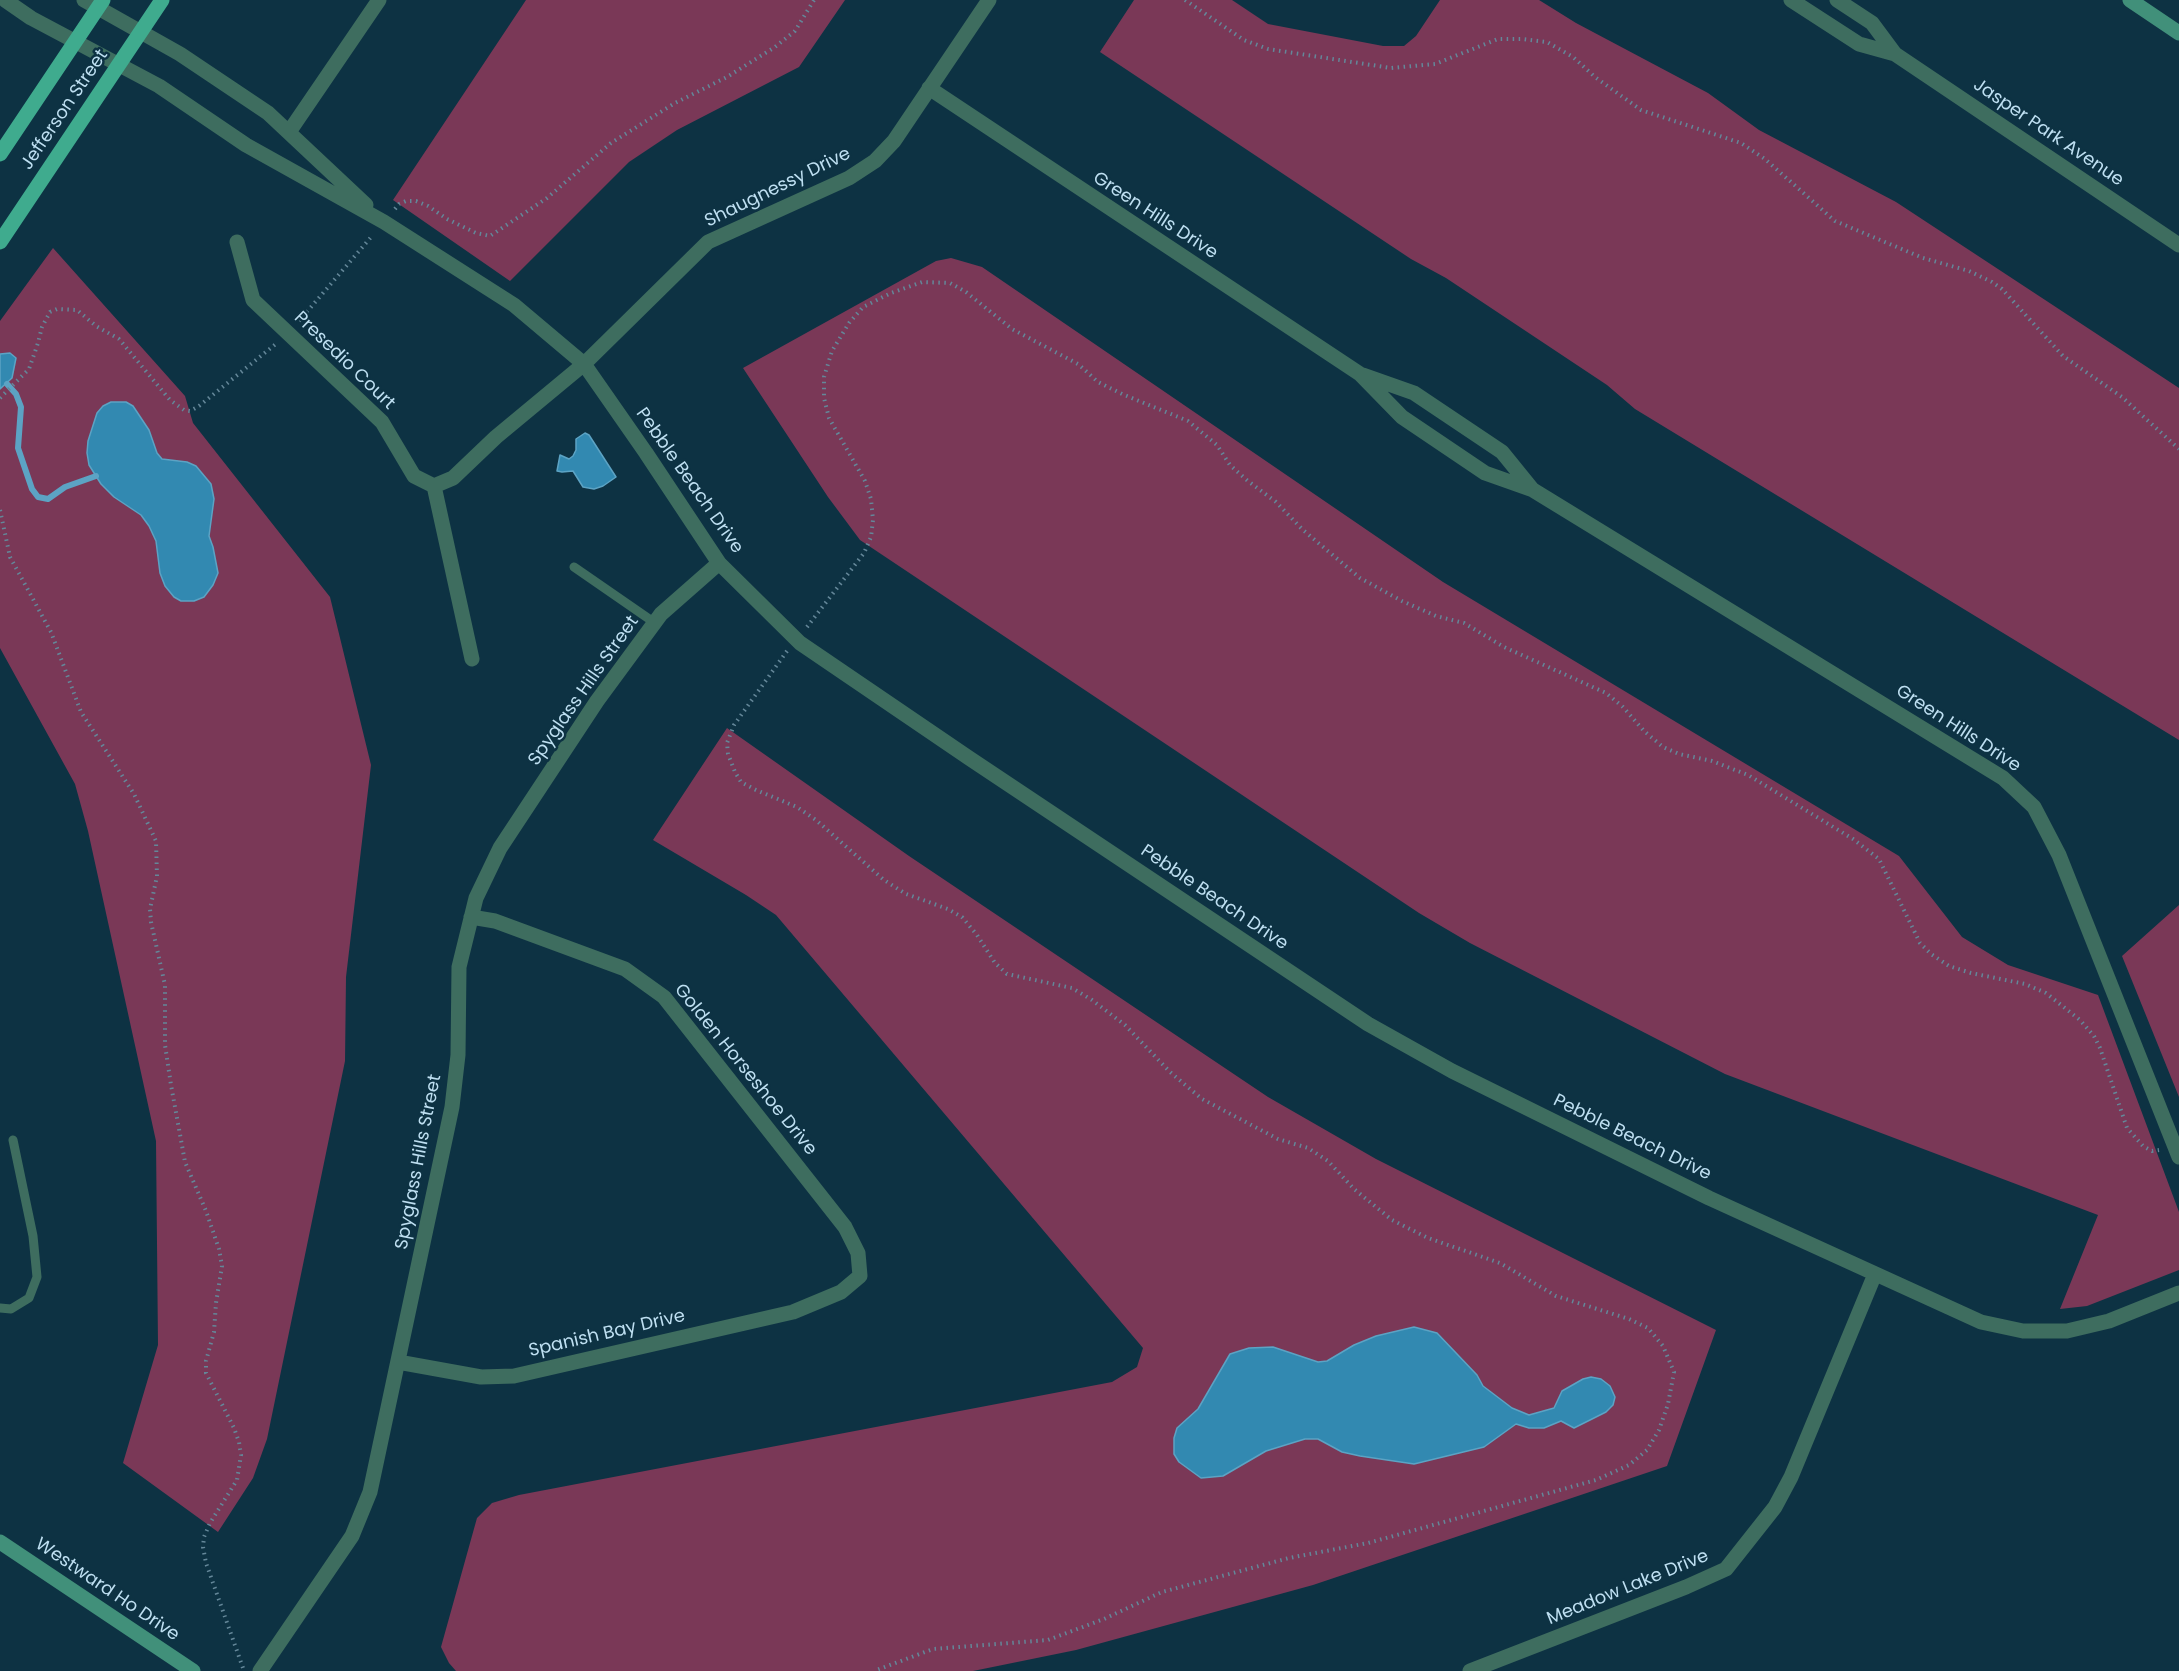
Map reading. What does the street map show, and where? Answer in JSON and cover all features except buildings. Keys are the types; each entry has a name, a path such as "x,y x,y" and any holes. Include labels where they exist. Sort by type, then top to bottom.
{"main road":[{"name":"Jefferson Street","path":"0,242 162,0"},
{"name":"Jefferson Street","path":"0,154 100,4"}],"street":[{"path":"5,0 31,18 159,86 246,145 384,222"},
{"path":"84,0 100,4 268,113 384,222"},
{"path":"289,132 380,0"},
{"name":"Shaugnessy Drive","path":"584,364 708,243 849,178 875,161 894,141 989,0"},
{"name":"Jasper Park Avenue","path":"1791,0 1859,44 1895,54 2179,245"},
{"name":"Jasper Park Avenue","path":"1837,0 1872,23 1895,54"},
{"path":"2130,0 2179,33"},
{"name":"Green Hills Drive","path":"929,88 1360,374 1402,417 1485,472 1533,490 2003,778 2034,807 2059,855 2177,1153"},
{"name":"Pebble Beach Drive","path":"384,222 514,304 584,364 719,563 797,639 969,758 1368,1024 1452,1071 1709,1198 1981,1322 2023,1331 2067,1331 2109,1321 2179,1293"},
{"name":"Presedio Court","path":"237,242 253,300 382,422 414,476 434,486"},
{"path":"472,659 434,486 453,478 496,437 584,364"},
{"name":"Green Hills Drive","path":"1360,374 1414,393 1502,452 1533,490"},
{"name":"Spyglass Hills Street","path":"260,1671 352,1536 370,1491 452,1107 458,1055 459,966 476,897 500,848 597,701 661,614 719,563"},
{"name":"Golden Horseshoe Drive","path":"471,916 495,921 625,969 664,997 844,1227 858,1253 860,1276 841,1292 823,1300"},
{"name":"Meadow Lake Drive","path":"1470,1671 1686,1587 1726,1569 1775,1507 1791,1477 1875,1274"},
{"name":"Spanish Bay Drive","path":"398,1362 481,1377 514,1376 793,1312 823,1300"},
{"name":"Westward Ho Drive","path":"0,1542 193,1671"}],"lane":[{"path":"574,567 655,623"},
{"path":"0,1308 11,1309 29,1299 37,1277 33,1236 13,1140"}],"path":[{"path":"1185,0 1244,40 1268,49 1391,68 1435,64 1498,39 1547,42 1573,57 1595,77 1641,110 1741,143 1765,159 1835,221 1923,258 1969,271 1992,282 2002,289 2063,356 2122,397 2179,450"},
{"path":"874,1671 933,1649 1048,1640 1104,1619 1162,1592 1289,1558 1368,1543 1596,1480 1629,1465 1647,1450 1659,1430 1668,1404 1674,1372 1663,1346 1648,1328 1629,1319 1556,1296 1500,1263 1428,1238 1392,1220 1354,1189 1328,1161 1308,1148 1278,1139 1202,1099 1170,1072 1125,1025 1092,1000 1072,988 1007,975 995,963 962,917 948,909 906,894 884,880 816,820 797,807 741,782 728,754 727,744 734,725 864,553 871,537 873,520 871,500 865,482 829,418 824,398 824,377 832,351 849,323 863,307 891,293 922,282 950,283 966,292 1012,329 1078,363 1098,382 1188,421 1217,446 1230,465 1242,476 1276,502 1303,530 1360,578 1436,616 1464,622 1504,647 1606,693 1623,706 1644,731 1663,747 1679,754 1712,761 1748,775 1853,839 1879,859 1920,943 1930,954 1949,966 2025,984 2046,993 2066,1007 2094,1036 2127,1128 2135,1139 2152,1151 2177,1153"},
{"path":"1,397 18,381"},
{"path":"0,510 10,556 51,632 81,712 134,794 156,841 157,876 150,909 165,985 165,1045 171,1085 186,1162 212,1230 222,1266 214,1332 206,1361 206,1373 234,1428 241,1455 237,1480 210,1523 203,1546 206,1563 244,1671"}],"shaded area":[{"path":"526,0 845,0 799,67 677,130 629,162 510,281 393,200"},
{"path":"1134,0 1232,0 1268,24 1383,46 1404,46 1416,36 1440,0 1539,0 1576,23 1708,93 1759,130 1896,202 2179,388 2179,740 1635,409 1607,385 1446,278 1411,259 1100,52"},
{"path":"53,248 185,396 193,423 330,597 371,765 346,977 345,1061 267,1439 253,1478 218,1532 123,1463 158,1345 156,1141 88,831 75,784 0,648 0,321"},
{"path":"951,258 982,267 1443,582 1899,856 1962,937 2008,965 2098,995 2179,1212 2179,1270 2087,1306 2060,1309 2098,1215 1725,1074 1470,943 1419,913 860,540 828,497 743,368 936,261"},
{"path":"727,728 909,856 1268,1097 1376,1159 1716,1330 1667,1466 1313,1585 1076,1650 973,1671 456,1671 441,1647 477,1518 492,1503 519,1495 1112,1382 1137,1367 1143,1348 776,915 653,840"},
{"path":"2179,905 2179,1097 2122,956"}],"water":[{"path":"10,353 16,358 12,378 0,389 0,354"},
{"path":"111,402 126,402 133,406 149,430 157,453 162,459 187,462 196,466 211,484 214,499 209,536 218,573 204,597 194,601 181,601 174,597 165,586 160,573 156,541 149,526 141,515 114,497 101,484 89,465 88,441 97,413"},
{"path":"585,433 589,435 616,477 594,489 583,487 573,471 557,471 560,455 569,459 573,456 576,450 576,439"},
{"path":"1414,1327 1437,1333 1477,1375 1483,1386 1512,1408 1529,1415 1554,1408 1562,1391 1591,1377 1601,1379 1610,1386 1615,1397 1613,1405 1606,1412 1574,1428 1561,1421 1544,1428 1529,1428 1516,1424 1484,1447 1414,1464 1342,1452 1318,1439 1305,1439 1266,1451 1223,1476 1201,1478 1179,1462 1174,1454 1174,1438 1177,1428 1198,1409 1230,1354 1249,1348 1273,1347 1318,1362 1327,1361 1354,1345 1376,1336"}],"waterway":[{"path":"7,384 16,394 21,407 18,448 32,489 38,497 48,499 65,487 96,476"}]}
